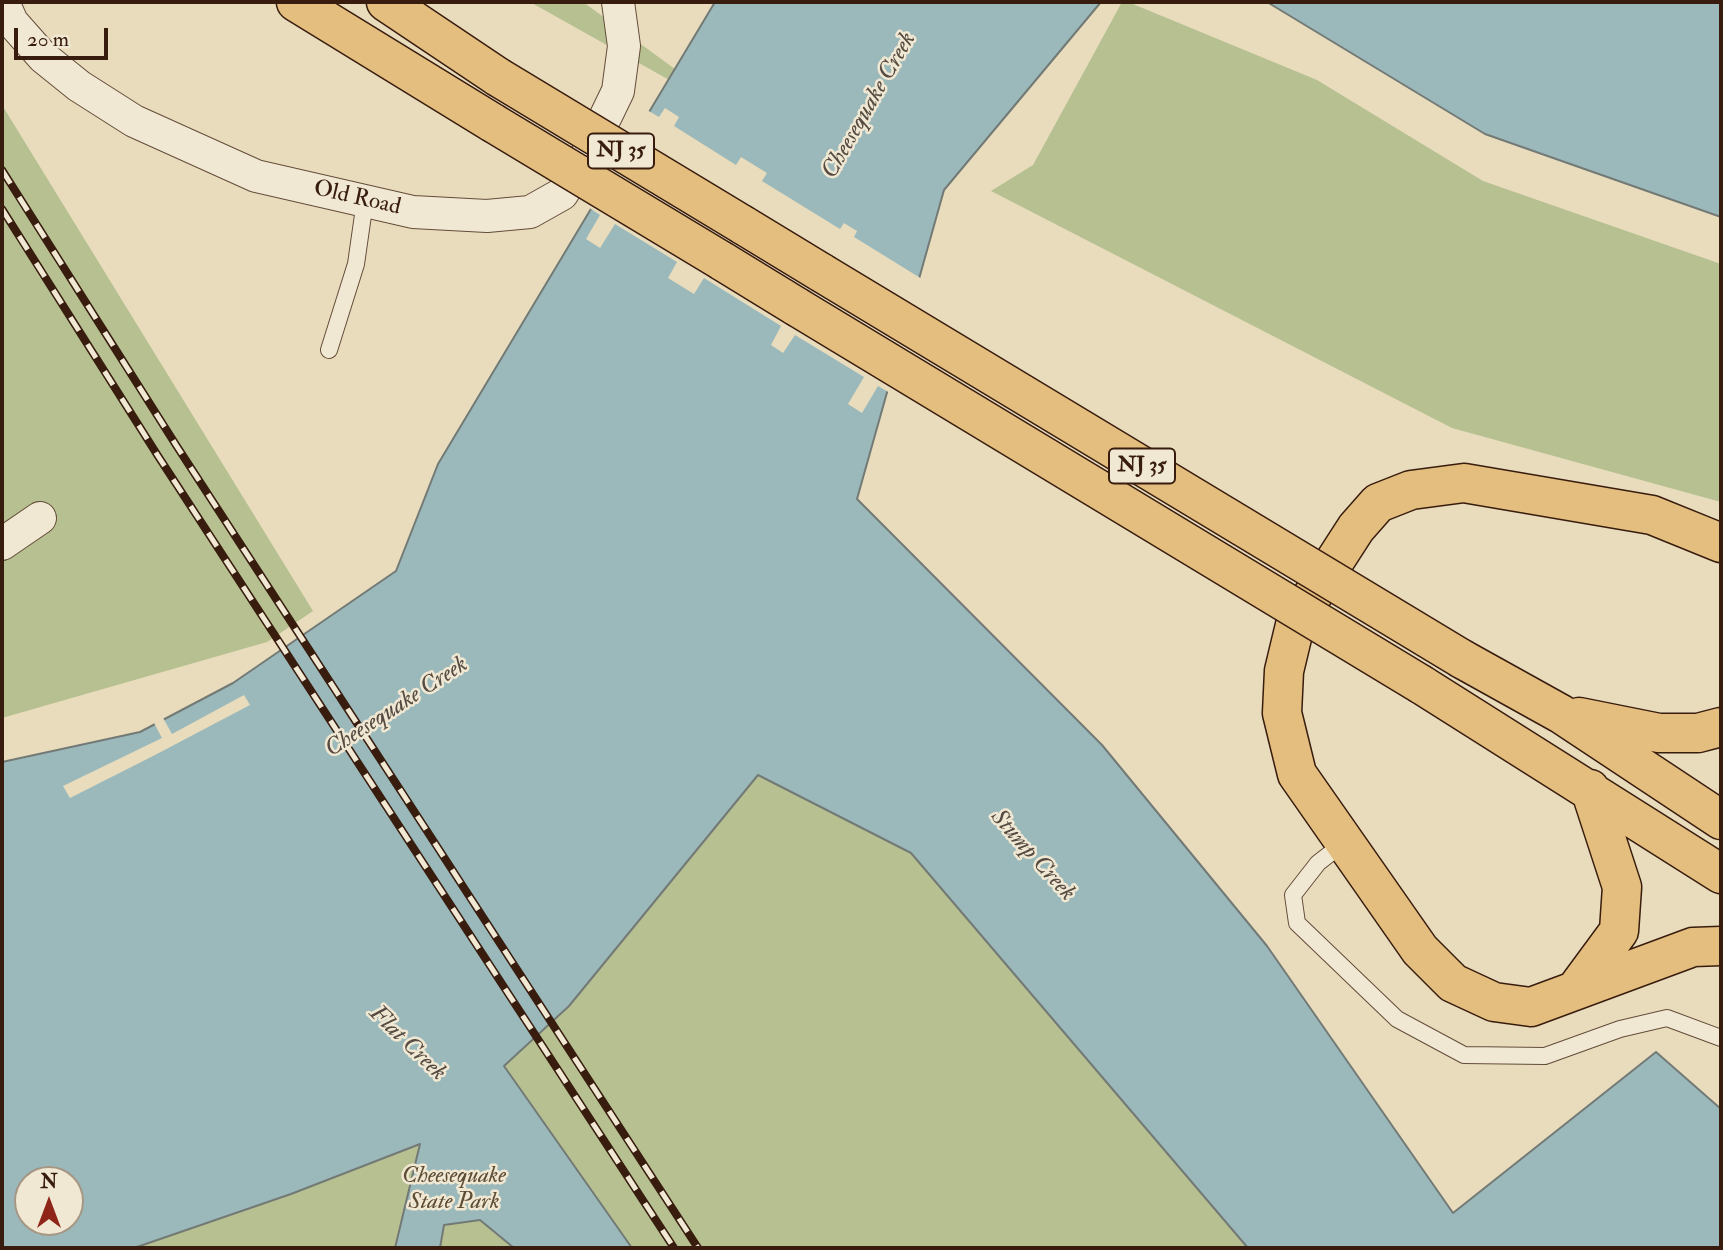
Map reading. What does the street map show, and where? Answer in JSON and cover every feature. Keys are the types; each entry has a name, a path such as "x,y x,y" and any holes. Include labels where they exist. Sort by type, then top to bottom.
{"highway":[{"name":"NJ 35","path":"296,2 1422,685 1721,874"},
{"name":"NJ 35","path":"386,2 498,77 1462,659 1561,714 1721,820"},
{"path":"1721,543 1651,515 1464,482 1410,490 1378,503 1356,528 1296,621 1284,671 1282,713 1297,774 1420,950 1453,983 1494,1002 1531,1007 1693,947 1721,946"},
{"path":"1561,714 1659,733 1698,733 1721,727"},
{"path":"1577,988 1619,931 1622,887 1590,789"}],"street":[{"name":"Old Road","path":"3,2 12,22 43,57 79,86 134,121 256,176 413,212 487,216 530,212 562,194 589,151 618,91 624,47 618,2"},
{"path":"2,544 40,518"}],"lane":[{"path":"329,350 356,264 365,201"},
{"path":"1345,842 1318,863 1293,895 1297,923 1397,1019 1464,1055 1545,1056 1620,1029 1667,1018 1721,1038"}],"green space":[{"path":"530,2 583,2 701,88 696,95"},
{"path":"1122,2 1128,2 1317,80 1483,181 1721,264 1721,502 1452,428 991,191 1033,165"},
{"path":"2,105 313,611 267,642 2,718"},
{"name":"Cheesequake State Park","path":"758,775 911,853 1248,1248 134,1248 291,1194 569,1006"}],"water":[{"path":"715,2 1101,2 944,190 857,499 1102,745 1267,946 1453,1213 1656,1052 1721,1109 1721,1248 1248,1248 911,853 758,775 569,1006 504,1066 632,1248 514,1248 480,1220 444,1225 440,1248 395,1248 420,1144 291,1194 134,1248 2,1248 2,762 140,732 233,683 396,571 438,464"},
{"path":"1267,2 1721,2 1721,217 1485,134"}],"pier":[{"path":"665,108 679,117 674,126 736,165 741,157 767,173 762,181 840,229 844,223 857,231 854,237 922,279 890,393 878,386 862,413 848,404 864,377 795,335 783,353 771,345 781,326 704,278 694,294 668,278 677,262 615,224 600,248 586,239 600,215 588,207 647,110 659,117"},
{"path":"244,695 250,705 70,798 63,786 162,738 153,721 162,716 172,734"}],"railway":[{"path":"2,170 176,445 698,1248"},
{"path":"2,209 158,456 674,1248"}],"water label":[{"name":"Cheesequake Creek","path":"870,106"},
{"name":"Cheesequake Creek","path":"397,708"},
{"name":"Stump Creek","path":"1032,856"},
{"name":"Flat Creek","path":"407,1044"}]}
